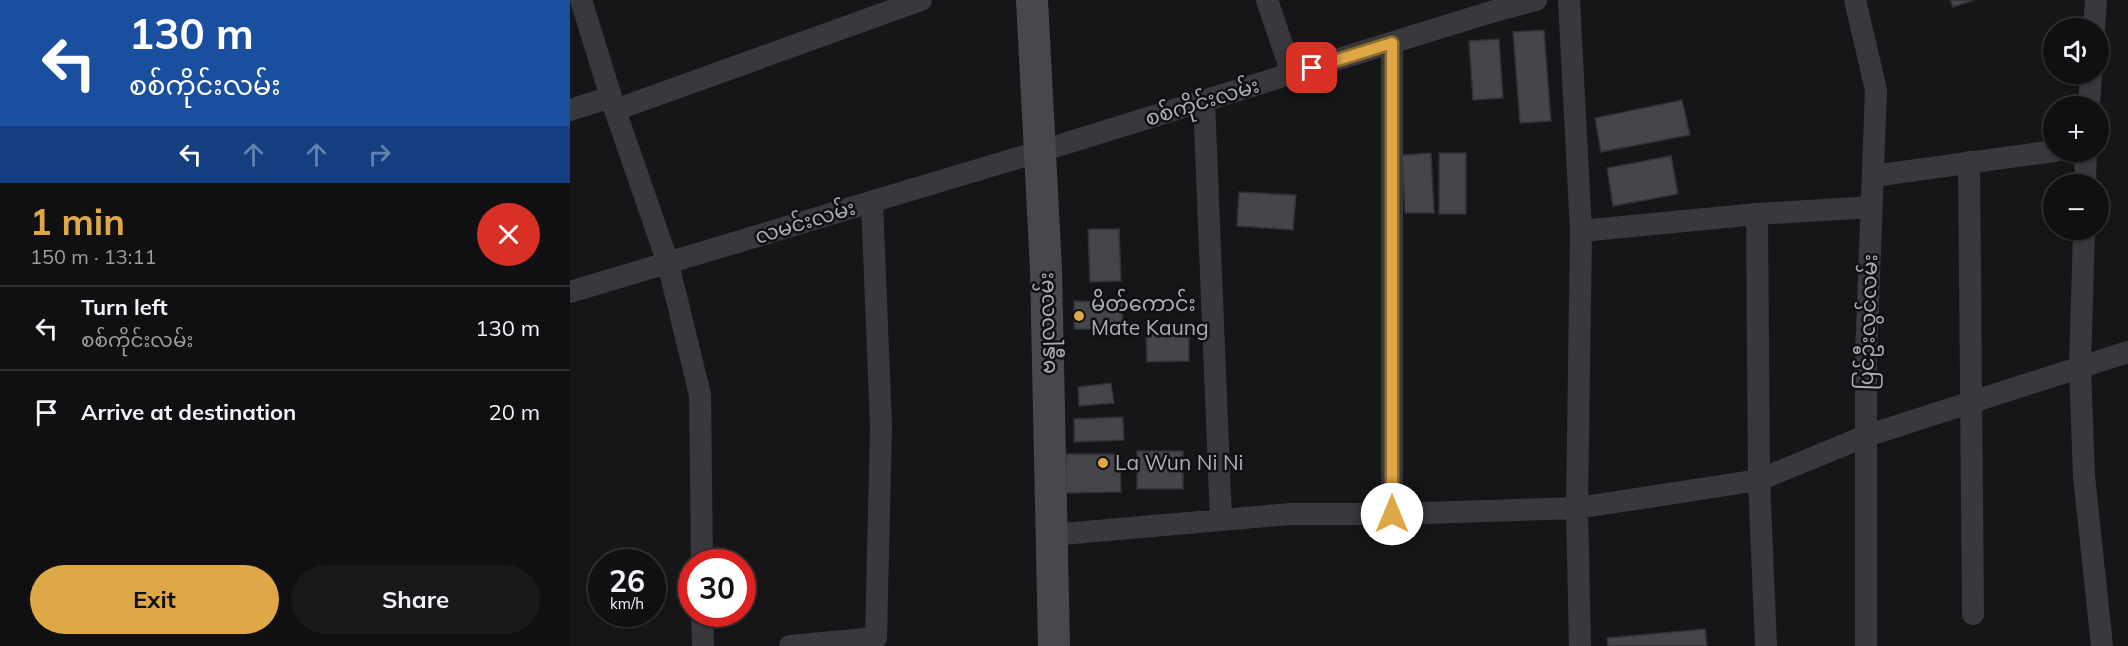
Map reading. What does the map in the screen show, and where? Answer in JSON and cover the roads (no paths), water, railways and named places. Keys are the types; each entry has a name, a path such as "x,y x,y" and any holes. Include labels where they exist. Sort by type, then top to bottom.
{"street":[{"path":"581,0 613,103 668,263 700,395 702,549"},
{"path":"570,110 613,103 921,0"},
{"name":"ဗန္ဓုလလမ်း","path":"1032,0 1041,151 1054,646"},
{"path":"1267,0 1292,74"},
{"name":"စစ်ကိုင်းလမ်း","path":"1041,151 1536,0"},
{"path":"1569,0 1581,231 1577,508 1580,646"},
{"name":"ပြင်ဦးလွင်လမ်း","path":"1855,0 1876,90 1866,356 1866,646"},
{"path":"2095,18 2096,0"},
{"path":"1392,43 1392,514"},
{"path":"1204,101 1221,520"},
{"name":"လမင်းလမ်း","path":"570,292 1041,151"},
{"path":"1873,176 2043,152"},
{"path":"1969,162 1973,614"},
{"path":"790,646 876,642 881,426 872,202"},
{"path":"1581,231 1757,214 1872,207"},
{"path":"1757,214 1759,480 1766,646"},
{"path":"2084,240 2080,368 2084,476 2102,646"},
{"path":"1051,535 1290,514 1392,514 1577,508 1759,480 1866,436 2128,352"},
{"path":"702,627 703,646"}],"place":[{"name":"မိတ်ကောင်း Mate Kaung","path":"1079,316"},
{"name":"La Wun Ni Ni","path":"1103,463"}]}
